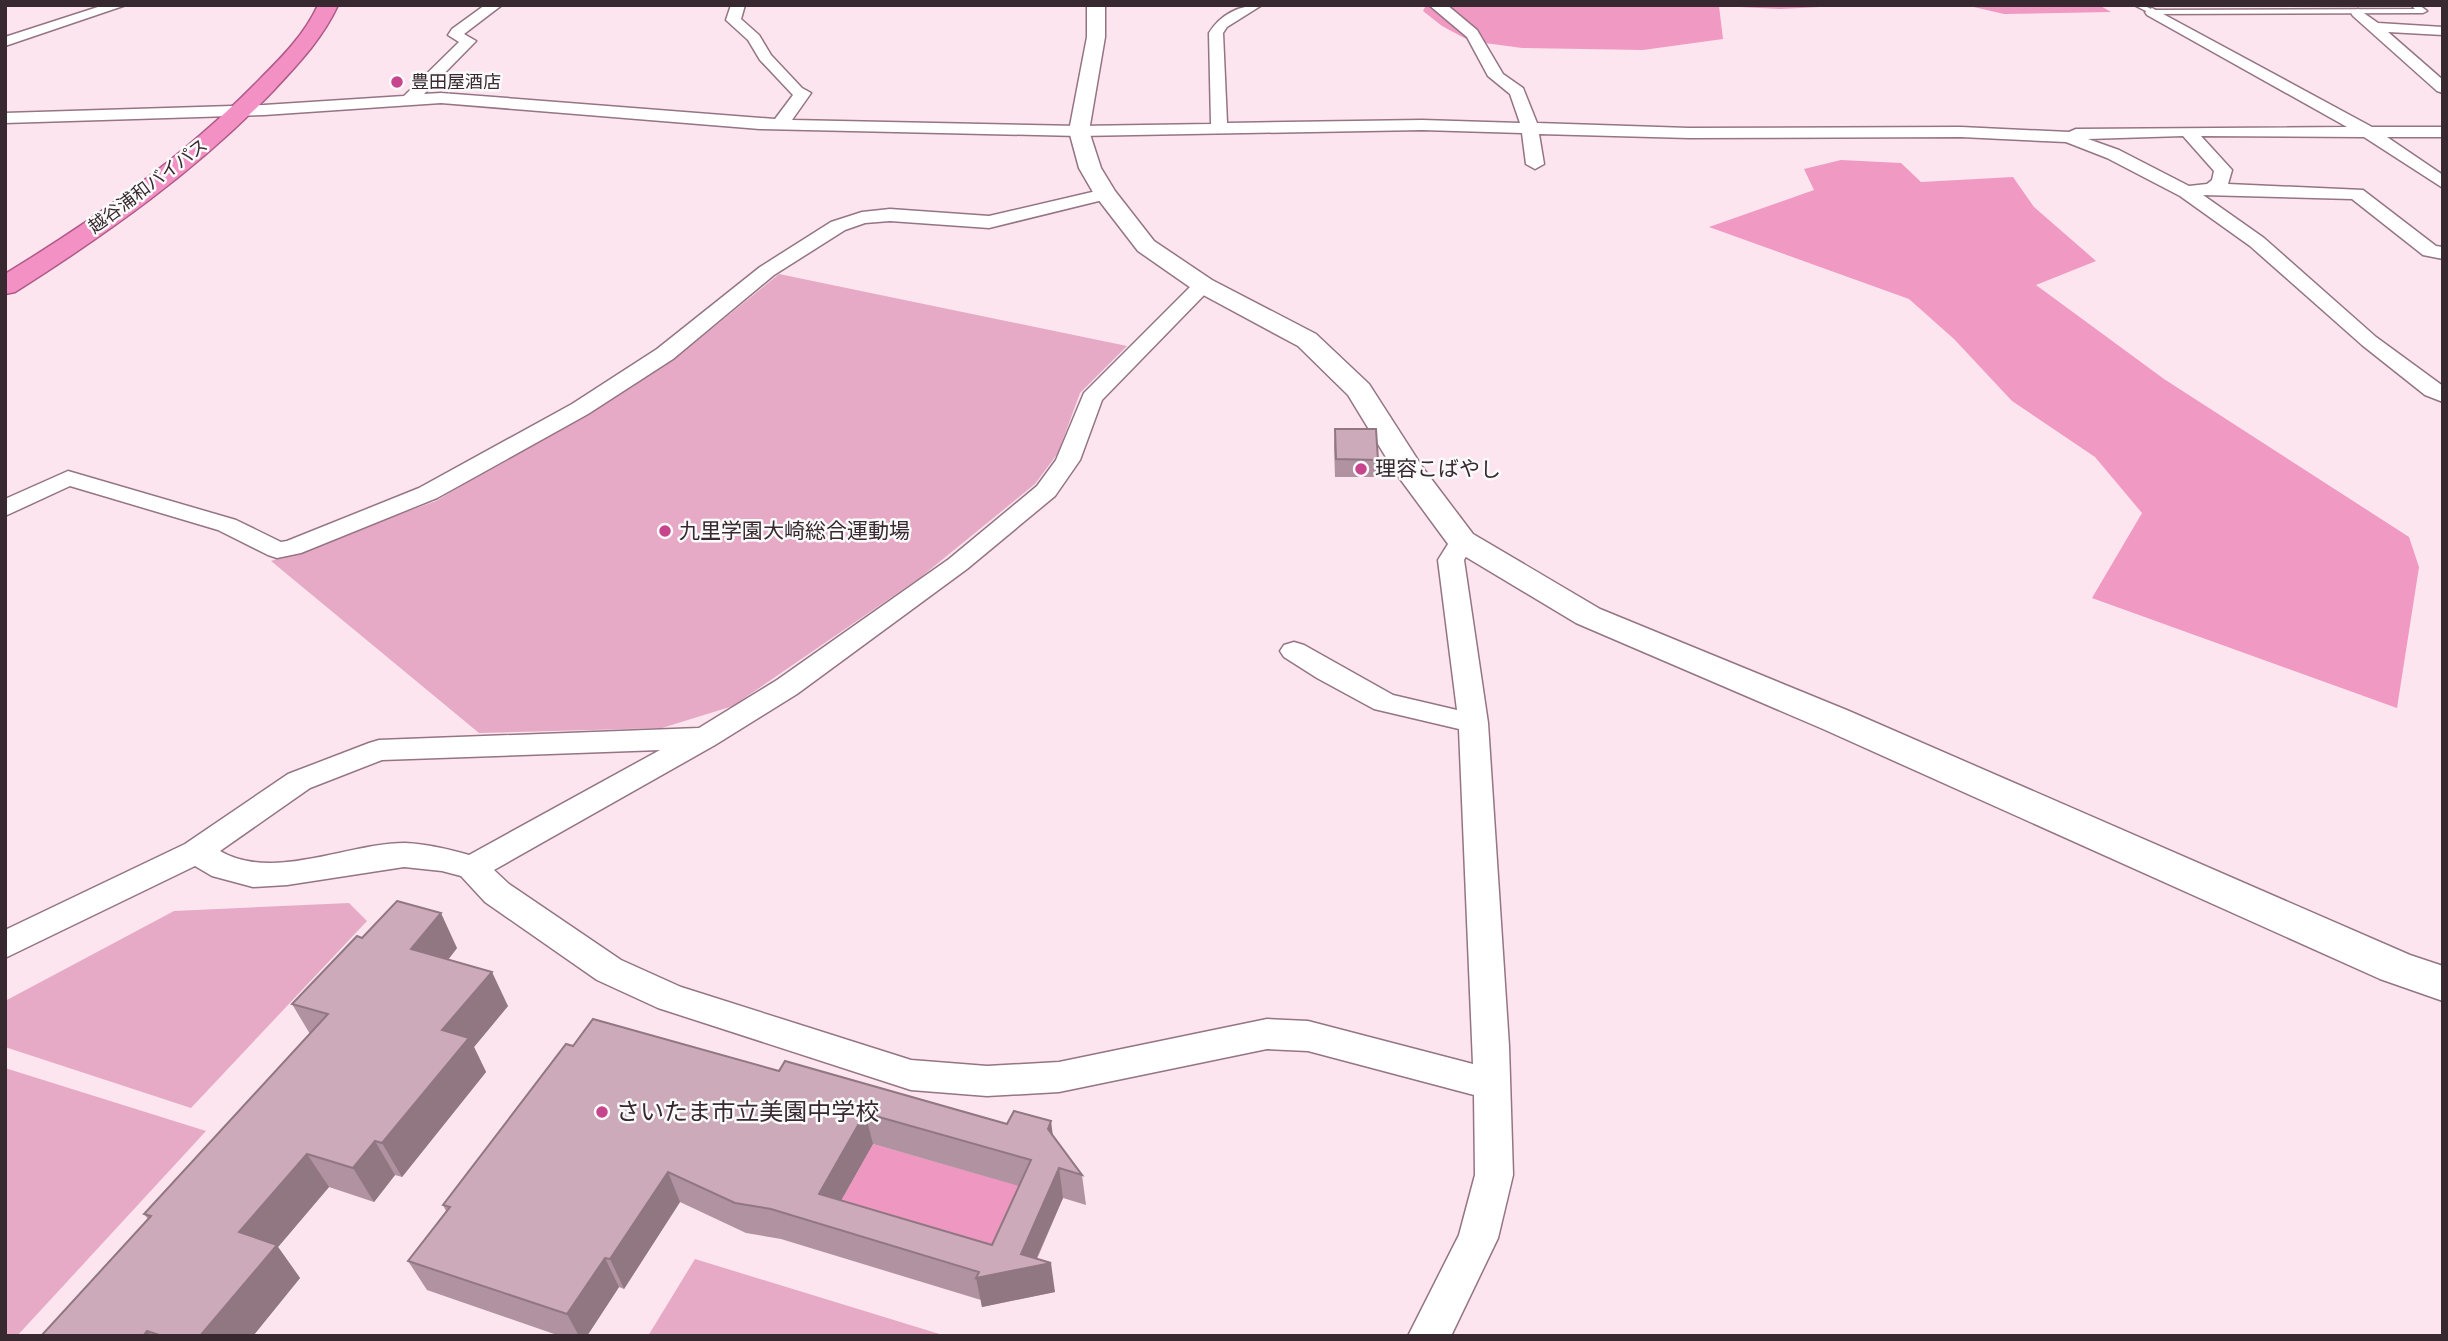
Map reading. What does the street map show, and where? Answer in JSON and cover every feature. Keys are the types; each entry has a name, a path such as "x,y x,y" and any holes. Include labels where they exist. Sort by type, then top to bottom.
{"highway":[{"name":"越谷浦和バイパス","path":"5,286 190,158 243,110 300,49 328,5"},
{"name":"越谷浦和バイパス","path":"5,261 153,161 213,111 275,42"}],"street":[{"path":"5,42 119,5"},
{"path":"409,100 469,41 455,34 495,5"},
{"path":"738,5 733,20 754,38 765,57 796,91 803,93 780,124"},
{"path":"1096,5 1096,37 1079,131 1090,168 1105,194 1146,246 1203,285 1307,340 1359,390 1410,472 1462,541 1588,616 1836,720 2395,967 2443,984"},
{"path":"1219,130 1216,33 1222,24 1255,5"},
{"path":"1436,5 1464,26 1480,45 1488,66 1501,82 1517,91 1530,128 1535,164"},
{"path":"2152,12 2367,131 2443,183"},
{"path":"2358,13 2443,88"},
{"path":"2377,27 2443,31"},
{"path":"5,118 243,110 441,98 780,124 1079,131 1422,125 1689,133 1973,132 2067,137 2113,154 2186,192 2257,242 2369,341 2443,395"},
{"path":"2067,137 2187,131 2443,132"},
{"path":"2187,131 2222,170 2221,182 2212,188"},
{"path":"2186,192 2212,188 2357,194 2430,251 2443,253"},
{"path":"5,509 68,478 226,525 277,550 292,548 428,493 580,408 665,354 767,271 838,226 862,218 890,215 989,222 1105,194"},
{"path":"472,868 705,738 787,688 958,564 1046,491 1068,460 1092,398 1203,285"},
{"path":"1429,1336 1478,1238 1494,1175 1492,1084 1473,723 1451,560 1462,541"},
{"path":"1294,651 1384,702 1473,723"},
{"path":"5,945 196,852 299,781 379,750 705,738"},
{"path":"196,852 223,868 253,875 287,873 404,855 442,859 472,868 498,893 610,970 670,998 911,1075 987,1081 1059,1077 1267,1034 1308,1036 1492,1084"}],"lane":[{"path":"2137,5 2152,12 2423,11 2414,5"}],"shaded area":[{"path":"1426,5 1860,5 1780,9 1719,6 1723,39 1643,50 1522,48 1470,41 1442,26 1423,11"},
{"path":"1965,5 2099,5 2111,12 2004,14"},
{"path":"1841,160 1901,163 1921,182 2013,177 2034,207 2096,261 2036,285 2164,379 2409,537 2419,567 2397,708 2092,598 2142,513 2095,457 2012,401 1954,339 1909,299 1709,227 1814,190 1804,169"},
{"name":"九里学園大崎総合運動場","path":"779,274 1127,346 1080,393 1058,453 1035,484 921,577 733,706 662,728 479,733 271,561 436,501 681,354"},
{"path":"349,903 367,921 191,1108 5,1047 5,1001 174,911"},
{"path":"5,1068 206,1131 17,1336 5,1336"},
{"path":"873,1144 1035,1190 997,1275 828,1224"},
{"path":"695,1259 946,1336 648,1336"}],"building":[{"path":"1335,429 1376,429 1378,460 1336,459"},
{"path":"397,901 441,913 411,949 492,972 442,1030 469,1038 382,1143 375,1141 353,1168 307,1154 239,1232 277,1245 200,1336 162,1336 147,1331 143,1336 41,1336 151,1216 144,1214 328,1014 292,1004 357,936 362,938"},
{"path":"593,1019 779,1071 785,1061 1007,1124 1014,1111 1051,1121 1048,1129 1082,1175 1059,1168 1021,1254 1051,1263 976,1278 979,1272 771,1209 735,1203 668,1172 610,1259 605,1258 567,1314 408,1261 450,1207 443,1205 566,1044 573,1046","holes":["865,1113 1031,1160 992,1245 819,1194"]}],"place":[{"name":"豊田屋酒店","path":"397,82"},
{"name":"理容こばやし","path":"1361,469"},
{"name":"九里学園大崎総合運動場","path":"665,531"},
{"name":"さいたま市立美園中学校","path":"602,1112"}]}
